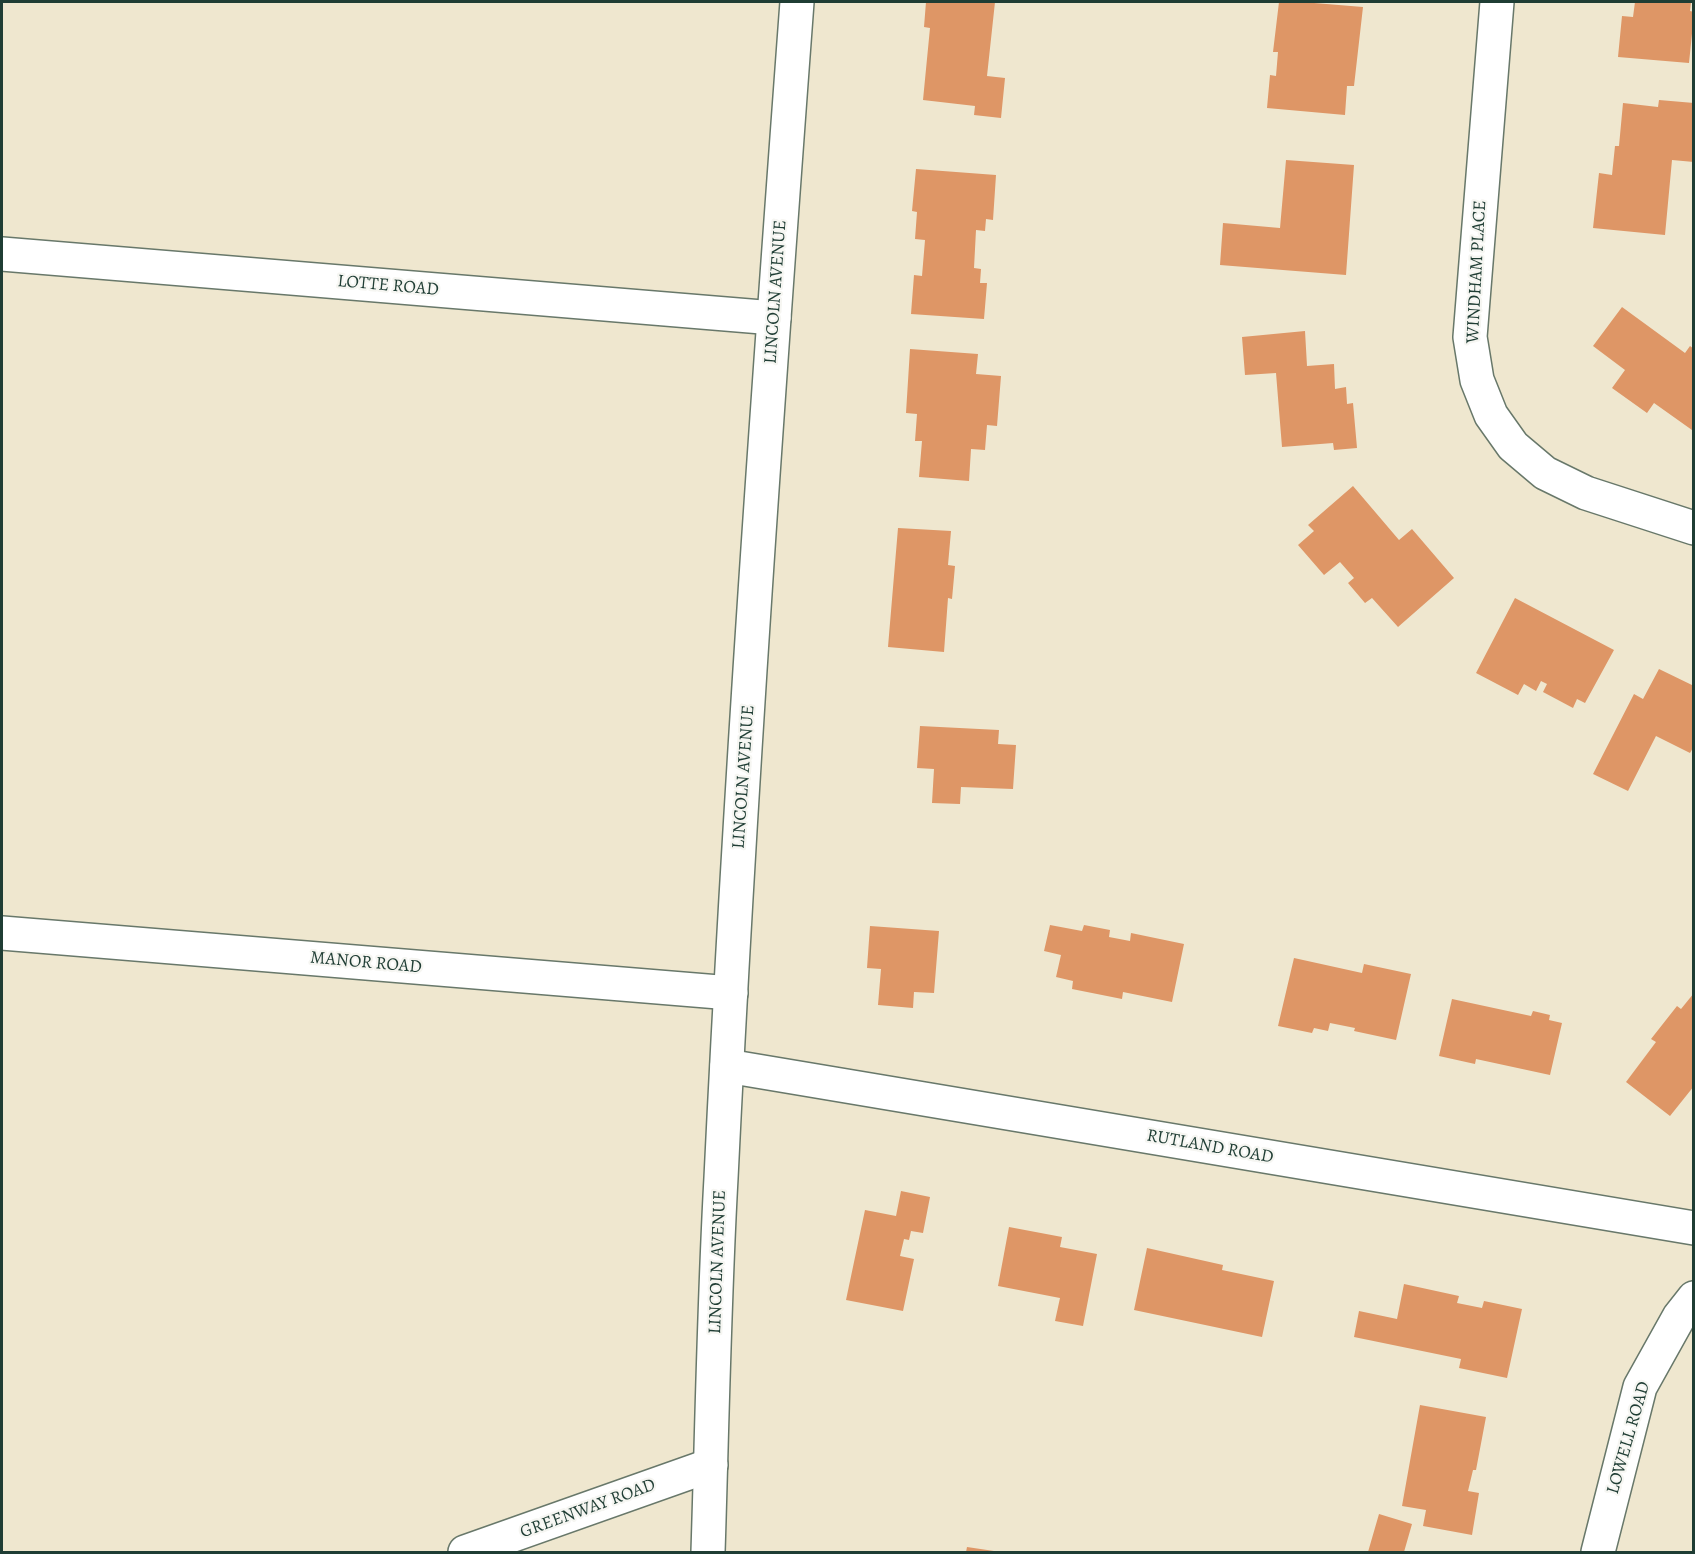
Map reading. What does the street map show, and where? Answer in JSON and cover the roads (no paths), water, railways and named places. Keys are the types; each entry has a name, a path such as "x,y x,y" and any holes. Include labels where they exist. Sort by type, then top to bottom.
{"street":[{"name":"LINCOLN AVENUE","path":"708,1552 720,1182 774,318 797,2"},
{"name":"WINDHAM PLACE","path":"1497,2 1470,337 1477,380 1491,416 1513,446 1545,473 1586,493 1694,528"},
{"name":"LOTTE ROAD","path":"2,254 774,318"},
{"name":"MANOR ROAD","path":"2,933 731,993"},
{"name":"RUTLAND ROAD","path":"727,1066 1694,1228"},
{"name":"LOWELL ROAD","path":"1598,1552 1640,1387 1679,1317 1694,1298"},
{"name":"GREENWAY ROAD","path":"465,1552 711,1465"}]}
